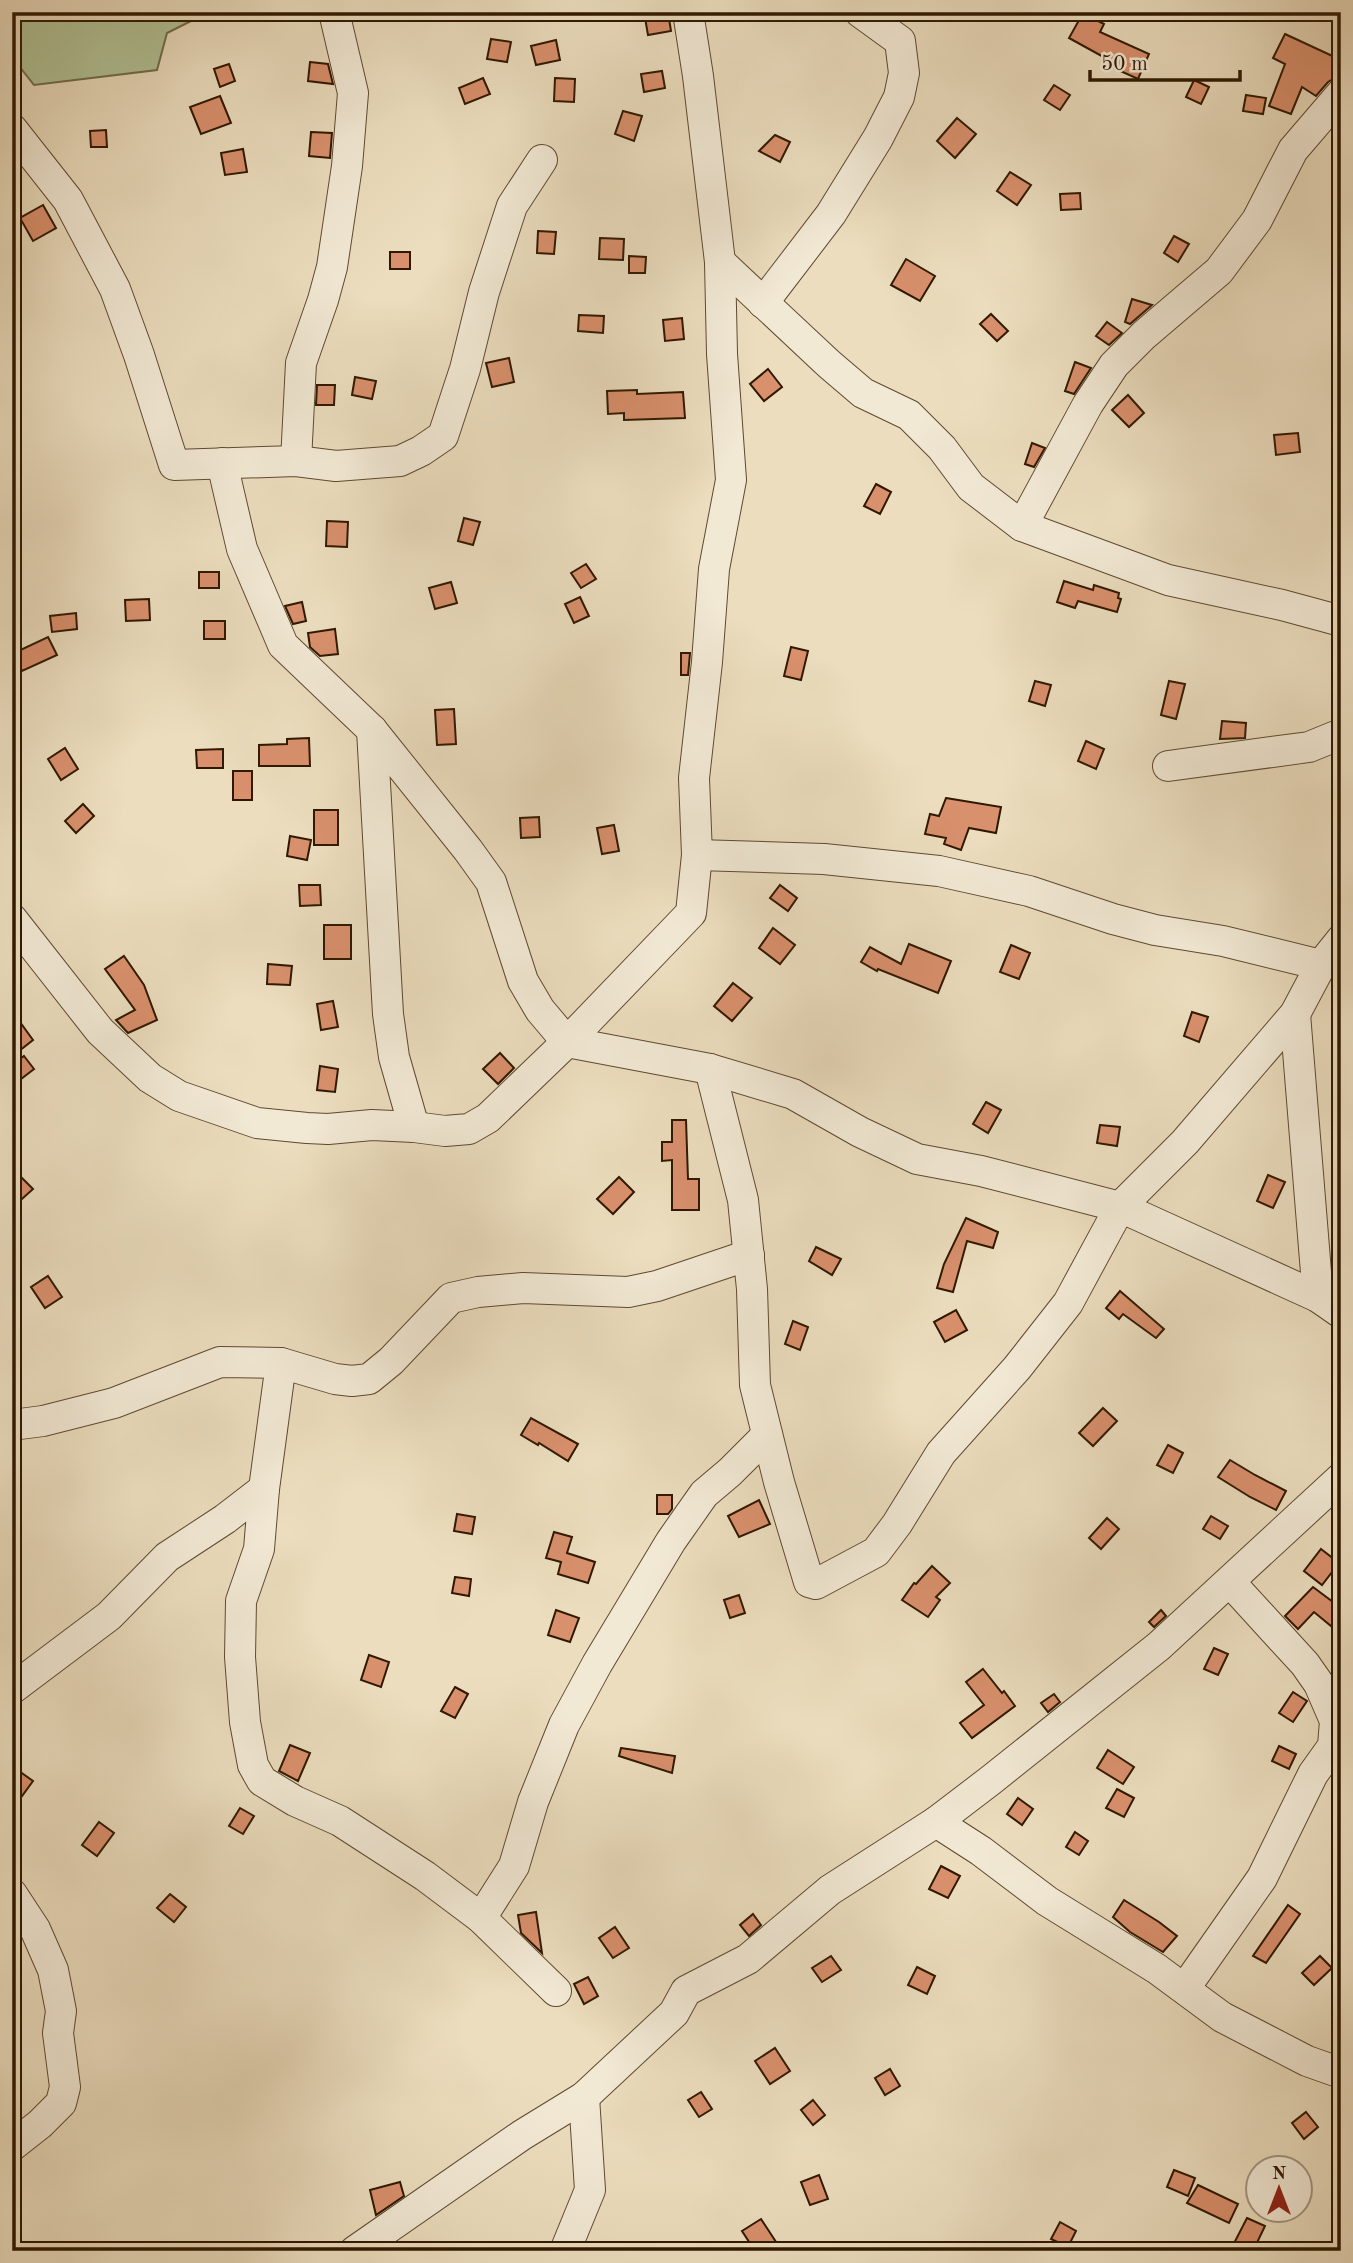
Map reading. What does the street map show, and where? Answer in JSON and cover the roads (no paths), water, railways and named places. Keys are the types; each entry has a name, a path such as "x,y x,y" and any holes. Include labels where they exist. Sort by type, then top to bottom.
{"street":[{"path":"296,461 301,363 332,267 354,93 334,12"},
{"path":"12,919 100,1031 150,1078 179,1096 257,1123 328,1129 354,1125 445,1131 470,1129 488,1118 567,1042 691,913 697,855 694,778 714,569 731,480 722,354 720,262 688,12"},
{"path":"764,303 831,214 878,138 899,97 904,73 900,41 860,12"},
{"path":"1023,526 1088,404 1114,365 1144,335 1219,271 1257,220 1293,150 1341,94"},
{"path":"12,129 68,200 115,289 174,465 296,461 337,466 400,461 421,452 443,436 465,369 484,292 512,206 542,160"},
{"path":"720,262 863,393 909,415 942,448 971,487 1023,526 1168,580 1341,621"},
{"path":"222,463 242,549 283,645 372,730 491,882 523,981 540,1010 567,1042 710,1069 793,1094 860,1132 917,1159 981,1171 1121,1207 1330,1305"},
{"path":"372,730 388,1014 394,1057 414,1127"},
{"path":"1168,766 1309,747 1341,734"},
{"path":"697,855 824,859 939,871 1029,891 1155,930 1223,941 1321,965"},
{"path":"710,1069 743,1200 752,1289 755,1385 809,1582 816,1584 876,1552 897,1524 941,1453 1017,1368 1068,1303 1121,1207 1185,1142 1295,1014 1321,965 1341,940"},
{"path":"1295,1014 1330,1305"},
{"path":"12,1425 43,1421 114,1403 220,1362 281,1363 334,1379 369,1379 391,1361 451,1298 478,1292 523,1288 628,1292 657,1286 749,1255"},
{"path":"281,1363 259,1549 241,1601 241,1670 245,1722 253,1765 262,1782 295,1801 340,1821 425,1876 481,1918 556,1991"},
{"path":"481,1918 514,1866 533,1802 564,1725 597,1664 671,1541 704,1493 730,1472 767,1435"},
{"path":"355,2251 522,2135 584,2097 674,2012 686,1991 748,1959 830,1890 936,1822 1148,1655 1341,1478"},
{"path":"12,1689 109,1616 167,1557 225,1519 264,1489"},
{"path":"1185,1988 1262,1878 1313,1774 1337,1746 1335,1721 1319,1684 1305,1664 1230,1582"},
{"path":"936,1822 981,1851 1047,1901 1119,1944 1234,2023 1307,2061 1341,2073"},
{"path":"12,1894 35,1929 53,1970 61,2011 58,2033 65,2087 61,2103 12,2146"},
{"path":"565,2251 590,2190 584,2097"}]}
